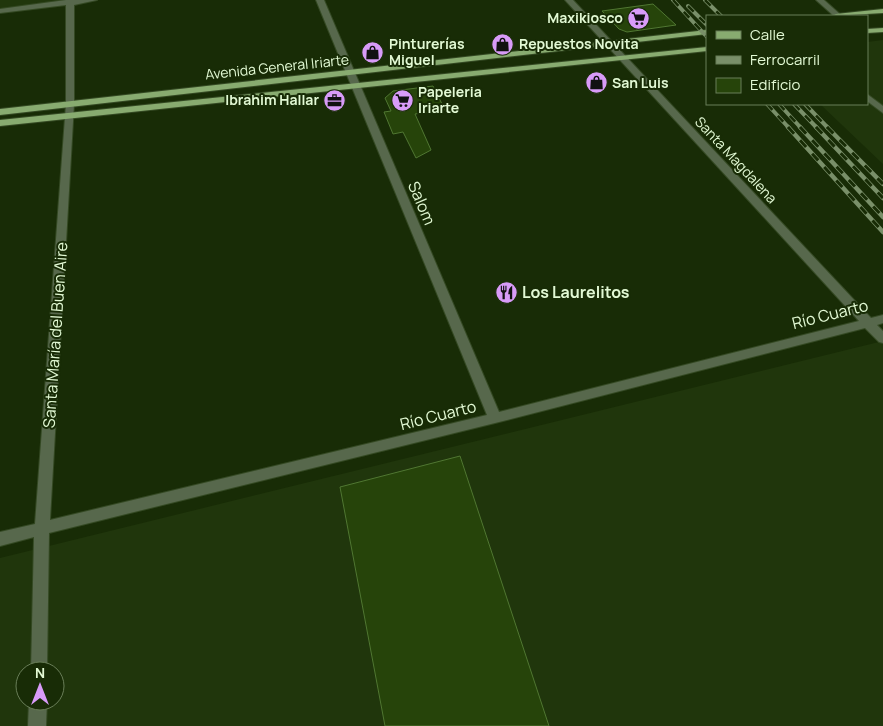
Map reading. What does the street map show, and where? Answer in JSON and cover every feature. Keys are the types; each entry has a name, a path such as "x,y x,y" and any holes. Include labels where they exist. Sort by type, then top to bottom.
{"main road":[{"path":"846,15 883,11"},
{"path":"868,31 883,30"},
{"name":"Avenida General Iriarte","path":"0,123 70,109 349,73 706,32"},
{"name":"Avenida General Iriarte","path":"0,112 70,109 355,86 706,49"}],"street":[{"path":"0,11 70,1 93,0"},
{"name":"Salom","path":"320,0 349,73 496,418"},
{"name":"Santa Magdalena","path":"569,0 883,339"},
{"path":"820,0 836,15"},
{"name":"Santa María del Buen Aire","path":"39,661 42,530 70,109 70,1"},
{"path":"868,98 883,110"},
{"name":"Río Cuarto","path":"0,539 496,418 883,319"},
{"path":"38,711 38,726"}],"shaded area":[{"path":"0,0 68,0 0,9"},
{"path":"883,40 883,164 821,105 868,105 868,42"},
{"path":"883,341 883,726 0,726 0,558"}],"building":[{"name":"Maxikiosco","path":"653,4 676,25 627,32 619,29 602,11"},
{"path":"433,86 445,110 415,114 431,150 416,158 403,132 393,134 384,112 391,111 385,98 393,91"},
{"path":"460,456 549,726 385,726 340,487"}],"railway":[{"path":"673,0 706,36"},
{"path":"705,0 720,15"},
{"path":"688,6 706,24"},
{"path":"768,105 789,128"},
{"path":"780,105 801,128"},
{"path":"795,105 817,128"},
{"path":"806,105 828,128"},
{"path":"788,127 883,232"},
{"path":"800,127 883,217"},
{"path":"816,127 883,198"},
{"path":"827,127 883,184"}],"place":[{"name":"Maxikiosco","path":"639,18"},
{"name":"Repuestos Novita","path":"503,44"},
{"name":"Pinturerías Miguel","path":"373,52"},
{"name":"San Luis","path":"596,83"},
{"name":"Ibrahim Hallar","path":"335,100"},
{"name":"Papeleria Iriarte","path":"402,100"},
{"name":"Los Laurelitos","path":"506,292"}]}
